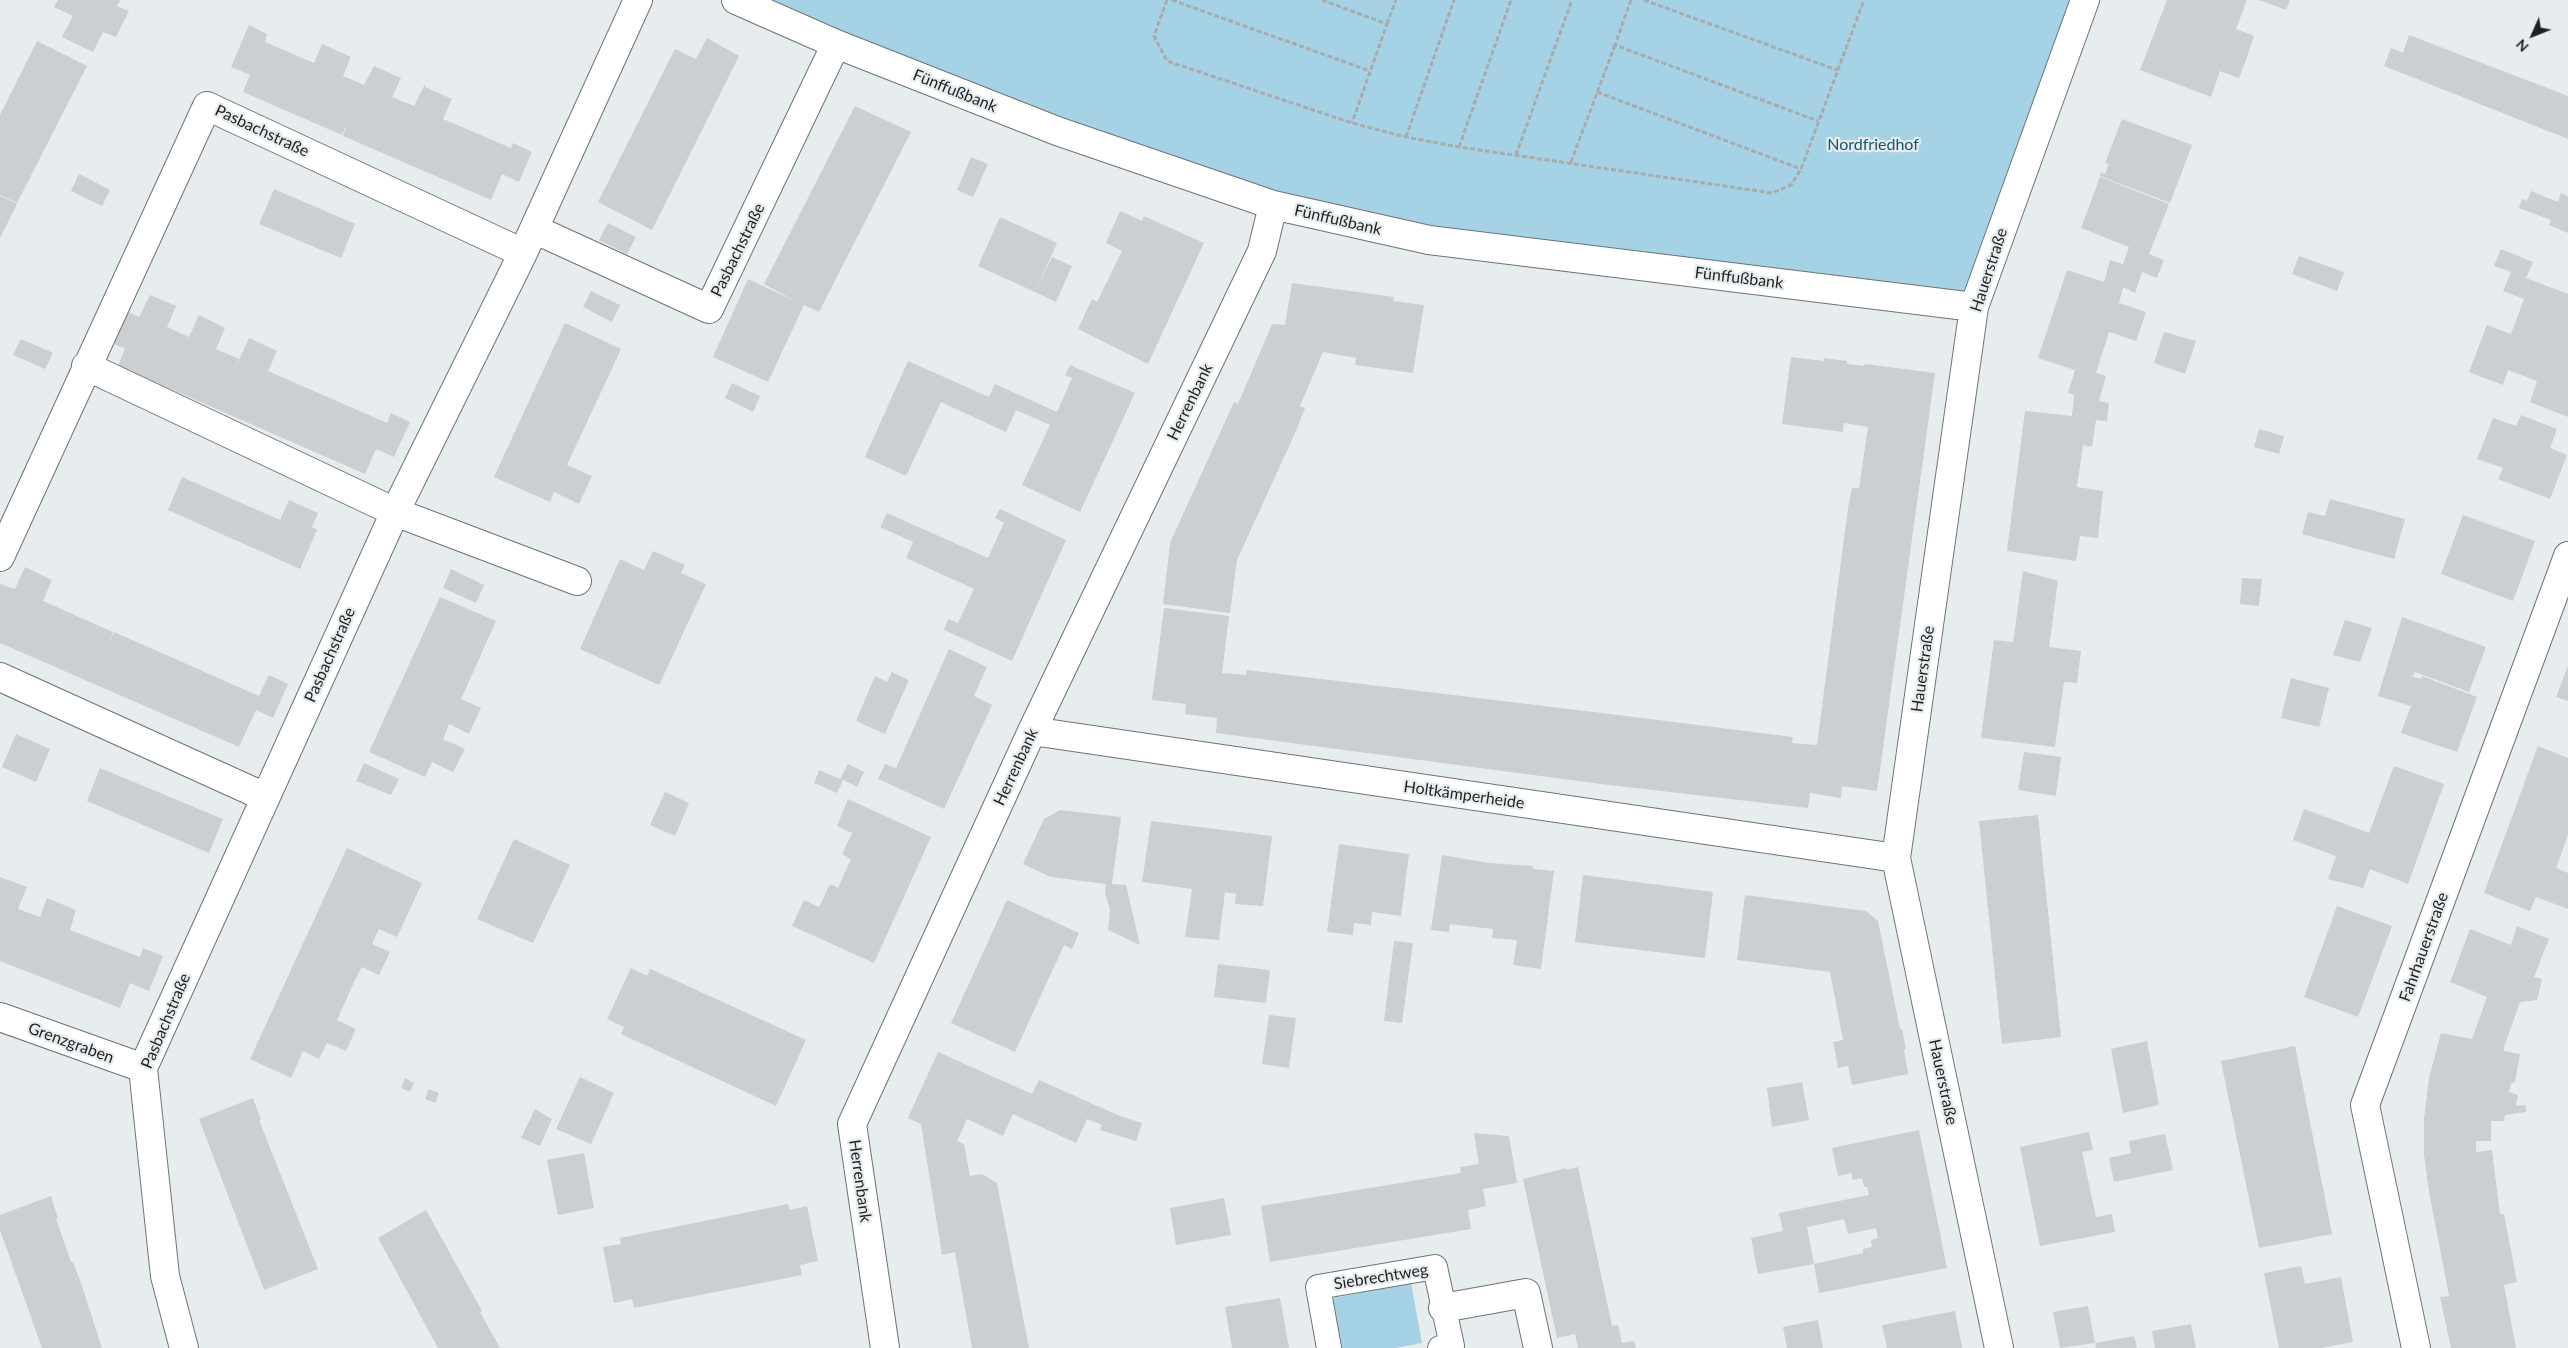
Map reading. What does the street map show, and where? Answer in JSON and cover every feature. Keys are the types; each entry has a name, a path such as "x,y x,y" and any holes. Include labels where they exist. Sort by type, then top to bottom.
{"street":[{"name":"Pasbachstraße","path":"184,1348 166,1276 143,1068 395,512 529,241 638,0"},
{"name":"Fünffußbank","path":"736,0 836,44 1056,131 1273,205 1429,240 1974,307"},
{"name":"Hauerstraße","path":"1999,1348 1896,858 1974,307 2085,0"},
{"name":"Pasbachstraße","path":"0,557 86,366 207,106 529,241 709,309 836,44"},
{"name":"Herrenbank","path":"885,1348 852,1124 1032,731 1262,251 1273,205"},
{"path":"86,366 395,512 577,581"},
{"name":"Fahrhauerstraße","path":"2416,1348 2365,1105 2568,556"},
{"path":"0,677 265,797"},
{"name":"Holtkämperheide","path":"1032,731 1896,858"},
{"name":"Grenzgraben","path":"0,1017 143,1068"},
{"path":"1443,1308 1526,1293 1538,1348"}],"lane":[{"name":"Siebrechtweg","path":"1329,1348 1318,1287 1435,1267 1452,1346 1440,1348"}],"path":[{"path":"1167,0 1154,36 1167,61 1352,124 1459,147 1571,162 1772,194 1791,185 1801,169 1864,0"},
{"path":"1172,0 1370,71"},
{"path":"1322,0 1387,24"},
{"path":"1352,124 1396,0"},
{"path":"1406,137 1454,0"},
{"path":"1459,147 1511,0"},
{"path":"1516,155 1572,0"},
{"path":"1571,162 1631,0"},
{"path":"1644,0 1838,70"},
{"path":"1615,44 1818,121"},
{"path":"1597,92 1801,169"}],"green space":[{"name":"Nordfriedhof","path":"757,0 2074,0 1974,304 1435,235 1279,199 1059,123"},
{"path":"1411,1283 1422,1343 1396,1348 1338,1348 1329,1299"}],"building":[{"path":"58,0 120,0 117,6 129,11 116,37 103,32 93,52 62,37 73,16 54,7"},
{"path":"2167,0 2247,0 2236,29 2254,36 2247,57 2239,78 2220,71 2211,97 2140,70"},
{"path":"2259,0 2290,0 2286,10"},
{"path":"249,25 267,34 265,42 314,63 322,44 351,57 343,76 364,85 374,66 401,78 392,97 414,106 425,84 425,87 452,99 443,119 511,148 513,143 532,152 519,182 502,174 491,200 343,136 347,123 342,135 243,92 250,75 231,67"},
{"path":"2409,35 2568,96 2568,139 2384,66 2391,48 2403,53"},
{"path":"707,38 739,56 652,230 598,202 675,49 696,59"},
{"path":"37,41 87,66 17,203 0,195 0,115"},
{"path":"855,106 911,132 819,312 804,305 768,382 713,357 748,279 797,302 764,284"},
{"path":"2122,119 2192,145 2170,203 2100,176 2101,173 2105,174 2109,164 2105,163"},
{"path":"971,157 988,164 973,197 957,190"},
{"path":"79,174 110,190 102,206 71,191"},
{"path":"2100,177 2169,204 2149,254 2164,260 2157,278 2142,272 2135,293 2123,287 2119,303 2146,312 2136,341 2109,332 2096,373 2106,376 2099,401 2109,403 2107,421 2096,420 2092,447 2083,445 2077,487 2103,491 2098,538 2080,536 2076,561 2007,551 2025,411 2072,416 2074,395 2068,393 2075,370 2038,358 2067,270 2104,282 2110,260 2123,264 2129,247 2081,228"},
{"path":"274,189 355,224 341,258 259,224"},
{"path":"2531,191 2558,202 2561,193 2568,196 2568,233 2549,225 2551,220 2519,208 2522,199 2527,201"},
{"path":"0,196 17,204 0,238"},
{"path":"1120,211 1142,221 1144,216 1204,243 1148,364 1078,329 1092,299 1097,302 1122,251 1106,243"},
{"path":"1000,217 1057,243 1035,292 978,266"},
{"path":"608,223 636,237 627,254 599,240"},
{"path":"2501,249 2533,262 2526,278 2568,294 2568,417 2530,402 2537,381 2508,370 2503,385 2469,372 2487,325 2511,334 2524,299 2503,291 2511,272 2494,266"},
{"path":"2299,256 2344,272 2337,291 2292,274"},
{"path":"1052,257 1072,266 1056,302 1035,292"},
{"path":"1292,283 1394,297 1393,301 1424,305 1413,373 1355,365 1356,358 1323,352 1300,406 1305,408 1296,431 1237,560 1230,613 1163,604 1170,543 1234,402 1238,404 1272,324 1285,325"},
{"path":"591,291 620,305 612,322 583,307"},
{"path":"150,295 176,306 167,327 189,337 199,315 225,328 216,349 239,359 230,380 249,338 277,351 268,371 387,423 391,413 410,422 394,457 376,449 365,474 118,366 125,349 108,341 122,309 139,317"},
{"path":"565,323 621,349 567,465 592,476 579,504 554,492 550,502 494,477"},
{"path":"2164,332 2196,341 2185,374 2154,363"},
{"path":"21,339 53,353 45,369 13,355"},
{"path":"1791,357 1824,361 1824,358 1847,361 1847,364 1864,366 1865,364 1935,373 1877,791 1842,786 1841,798 1810,793 1808,808 1601,784 1216,733 1217,718 1185,714 1186,704 1152,700 1164,608 1229,616 1222,673 1246,675 1247,670 1793,737 1792,743 1817,745 1848,508 1852,488 1859,488 1868,427 1844,423 1843,432 1782,424"},
{"path":"908,361 989,397 995,384 1057,412 1072,378 1065,375 1070,365 1135,393 1080,512 1022,485 1050,425 1016,410 1006,432 941,402 906,476 865,457"},
{"path":"732,383 760,396 753,412 725,398"},
{"path":"2521,415 2557,429 2550,448 2567,455 2550,499 2498,479 2503,468 2477,459 2493,418 2516,426"},
{"path":"2259,429 2284,436 2279,454 2254,447"},
{"path":"182,477 280,520 289,500 318,513 312,527 317,530 300,569 168,510"},
{"path":"2330,499 2405,519 2394,559 2302,534 2308,512 2325,516"},
{"path":"1000,509 1066,540 1012,661 944,630 948,619 958,623 974,589 906,558 913,542 880,527 887,513 988,558 1004,523 995,518"},
{"path":"2463,515 2535,541 2513,601 2441,574"},
{"path":"653,551 685,565 681,573 706,584 659,685 580,649 620,559 644,570"},
{"path":"25,567 52,580 43,601 113,632 108,644 114,632 259,696 269,675 288,684 273,718 256,710 239,747 0,643 0,584 15,589"},
{"path":"451,569 484,585 476,603 443,588"},
{"path":"2023,571 2058,581 2049,647 2081,651 2077,683 2064,682 2055,747 1981,738 1994,640 2013,642"},
{"path":"2242,578 2262,579 2259,606 2240,604"},
{"path":"440,597 496,621 461,699 481,708 469,734 449,724 443,739 465,749 453,772 432,762 425,777 369,752"},
{"path":"2402,617 2486,647 2469,692 2415,672 2413,676 2407,675 2421,679 2422,676 2477,697 2457,752 2401,733 2411,706 2378,696"},
{"path":"2345,620 2372,628 2360,662 2333,655"},
{"path":"949,649 987,667 974,696 992,705 944,809 878,779 885,764 896,768"},
{"path":"2568,666 2568,701 2556,697"},
{"path":"892,672 909,680 885,734 856,721 875,676 887,682"},
{"path":"2291,678 2329,688 2319,727 2281,718"},
{"path":"16,734 50,749 36,782 2,767"},
{"path":"2538,746 2568,758 2568,835 2556,868 2568,873 2568,909 2536,897 2530,911 2484,893"},
{"path":"2024,752 2061,757 2056,796 2018,790"},
{"path":"364,763 399,779 391,795 356,781"},
{"path":"848,764 864,772 857,787 843,780 837,793 814,783 819,770 840,779"},
{"path":"2394,766 2444,784 2408,884 2370,869 2363,888 2328,879 2336,856 2293,840 2304,809 2369,833"},
{"path":"100,768 223,819 209,853 87,801"},
{"path":"665,792 689,803 675,836 650,825"},
{"path":"848,799 931,837 874,963 792,926 804,900 819,907 830,884 838,888 851,859 842,854 852,833 837,826"},
{"path":"1060,810 1121,817 1112,884 1126,885 1140,945 1108,930 1110,910 1105,893 1106,884 1051,877 1023,864 1044,819"},
{"path":"2038,815 2061,1037 2002,1044 1979,821"},
{"path":"1151,821 1272,836 1263,906 1235,904 1236,894 1225,892 1219,940 1185,937 1192,889 1142,882"},
{"path":"514,839 570,865 533,943 477,919"},
{"path":"1339,844 1409,854 1401,916 1372,912 1371,925 1354,923 1353,935 1327,932"},
{"path":"347,848 422,883 397,937 379,929 372,944 390,952 379,975 362,967 355,980 337,1020 356,1029 346,1051 327,1043 319,1059 303,1051 291,1078 250,1059"},
{"path":"1442,855 1489,863 1533,866 1533,869 1554,871 1541,969 1513,965 1517,940 1492,938 1493,929 1450,924 1449,932 1431,930"},
{"path":"1583,875 1713,892 1705,958 1575,942"},
{"path":"0,877 27,887 18,909 40,917 47,898 76,910 70,930 140,957 143,948 163,956 149,991 130,983 120,1008 0,961"},
{"path":"1745,895 1866,911 1878,921 1900,1029 1902,1029 1906,1049 1904,1049 1908,1074 1852,1085 1848,1066 1838,1068 1833,1042 1843,1040 1830,972 1737,960"},
{"path":"1007,900 1079,933 1072,949 1064,945 1015,1052 951,1023"},
{"path":"2337,906 2392,926 2358,1017 2304,997"},
{"path":"2517,926 2549,939 2534,977 2542,979 2537,1000 2520,1002 2504,1047 2504,1051 2520,1054 2515,1082 2511,1083 2509,1092 2518,1095 2516,1106 2526,1105 2526,1112 2505,1115 2504,1121 2491,1121 2491,1141 2476,1141 2476,1152 2492,1150 2500,1214 2504,1214 2517,1282 2504,1285 2516,1348 2451,1348 2440,1297 2449,1296 2429,1192 2424,1155 2424,1118 2429,1078 2441,1033 2472,1039 2487,997 2450,982 2470,929 2511,945"},
{"path":"1394,941 1413,943 1402,1023 1384,1021"},
{"path":"1218,964 1270,970 1266,1003 1214,997"},
{"path":"631,968 647,976 650,969 655,971 806,1040 776,1106 621,1034 624,1027 607,1019"},
{"path":"1269,1015 1296,1018 1289,1068 1262,1064"},
{"path":"2147,1041 2159,1105 2123,1113 2111,1049"},
{"path":"2295,1046 2332,1234 2259,1248 2221,1061"},
{"path":"938,1052 1032,1094 1039,1080 1120,1116 1142,1123 1136,1141 1100,1130 1102,1125 1087,1119 1076,1143 1013,1114 1003,1136 967,1119 957,1141 964,1144 970,1176 982,1174 997,1183 1029,1348 972,1348 955,1252 942,1255 921,1124 908,1118"},
{"path":"580,1077 614,1093 591,1144 556,1129"},
{"path":"405,1078 414,1083 410,1092 401,1088"},
{"path":"1802,1082 1809,1120 1772,1127 1767,1088"},
{"path":"429,1089 439,1093 435,1103 425,1099"},
{"path":"253,1098 261,1120 259,1120 318,1269 264,1290 199,1119"},
{"path":"535,1109 552,1119 540,1146 521,1138"},
{"path":"1919,1130 1947,1268 1819,1293 1814,1264 1758,1274 1751,1238 1783,1231 1779,1213 1869,1195 1867,1187 1864,1187 1862,1178 1853,1180 1851,1173 1838,1176 1832,1148","holes":["1844,1219 1848,1234 1876,1228 1878,1238 1871,1240 1872,1247 1863,1249 1863,1253 1814,1264 1807,1227"]},
{"path":"2089,1132 2093,1150 2082,1152 2096,1217 2112,1214 2115,1232 2040,1246 2020,1147"},
{"path":"1474,1133 1509,1136 1517,1183 1483,1189 1486,1206 1468,1210 1471,1229 1270,1262 1261,1206 1461,1173 1460,1167 1479,1164"},
{"path":"2165,1134 2173,1170 2114,1182 2109,1158 2131,1153 2129,1141"},
{"path":"584,1153 594,1208 558,1215 547,1160"},
{"path":"1578,1167 1612,1326 1618,1325 1622,1343 1634,1341 1636,1348 1578,1348 1575,1334 1557,1338 1523,1179 1566,1168 1566,1170"},
{"path":"51,1196 58,1218 56,1219 71,1262 73,1262 81,1283 102,1348 42,1348 0,1230 0,1215"},
{"path":"1224,1198 1231,1235 1176,1245 1170,1208"},
{"path":"788,1204 790,1210 807,1206 818,1261 800,1265 802,1275 634,1308 632,1299 614,1303 603,1247 621,1244 620,1238"},
{"path":"426,1210 482,1311 480,1312 500,1348 438,1348 378,1238"},
{"path":"2301,1266 2305,1284 2341,1277 2353,1342 2321,1348 2279,1348 2264,1273"},
{"path":"1280,1298 1289,1348 1232,1348 1225,1307"},
{"path":"2088,1306 2095,1343 2060,1348 2053,1312"},
{"path":"1955,1311 1962,1348 1887,1348 1882,1325"},
{"path":"1818,1320 1823,1348 1787,1348 1783,1327"},
{"path":"2191,1324 2196,1348 2155,1348 2152,1331"},
{"path":"2134,1336 2137,1348 2096,1348 2095,1343"}]}
